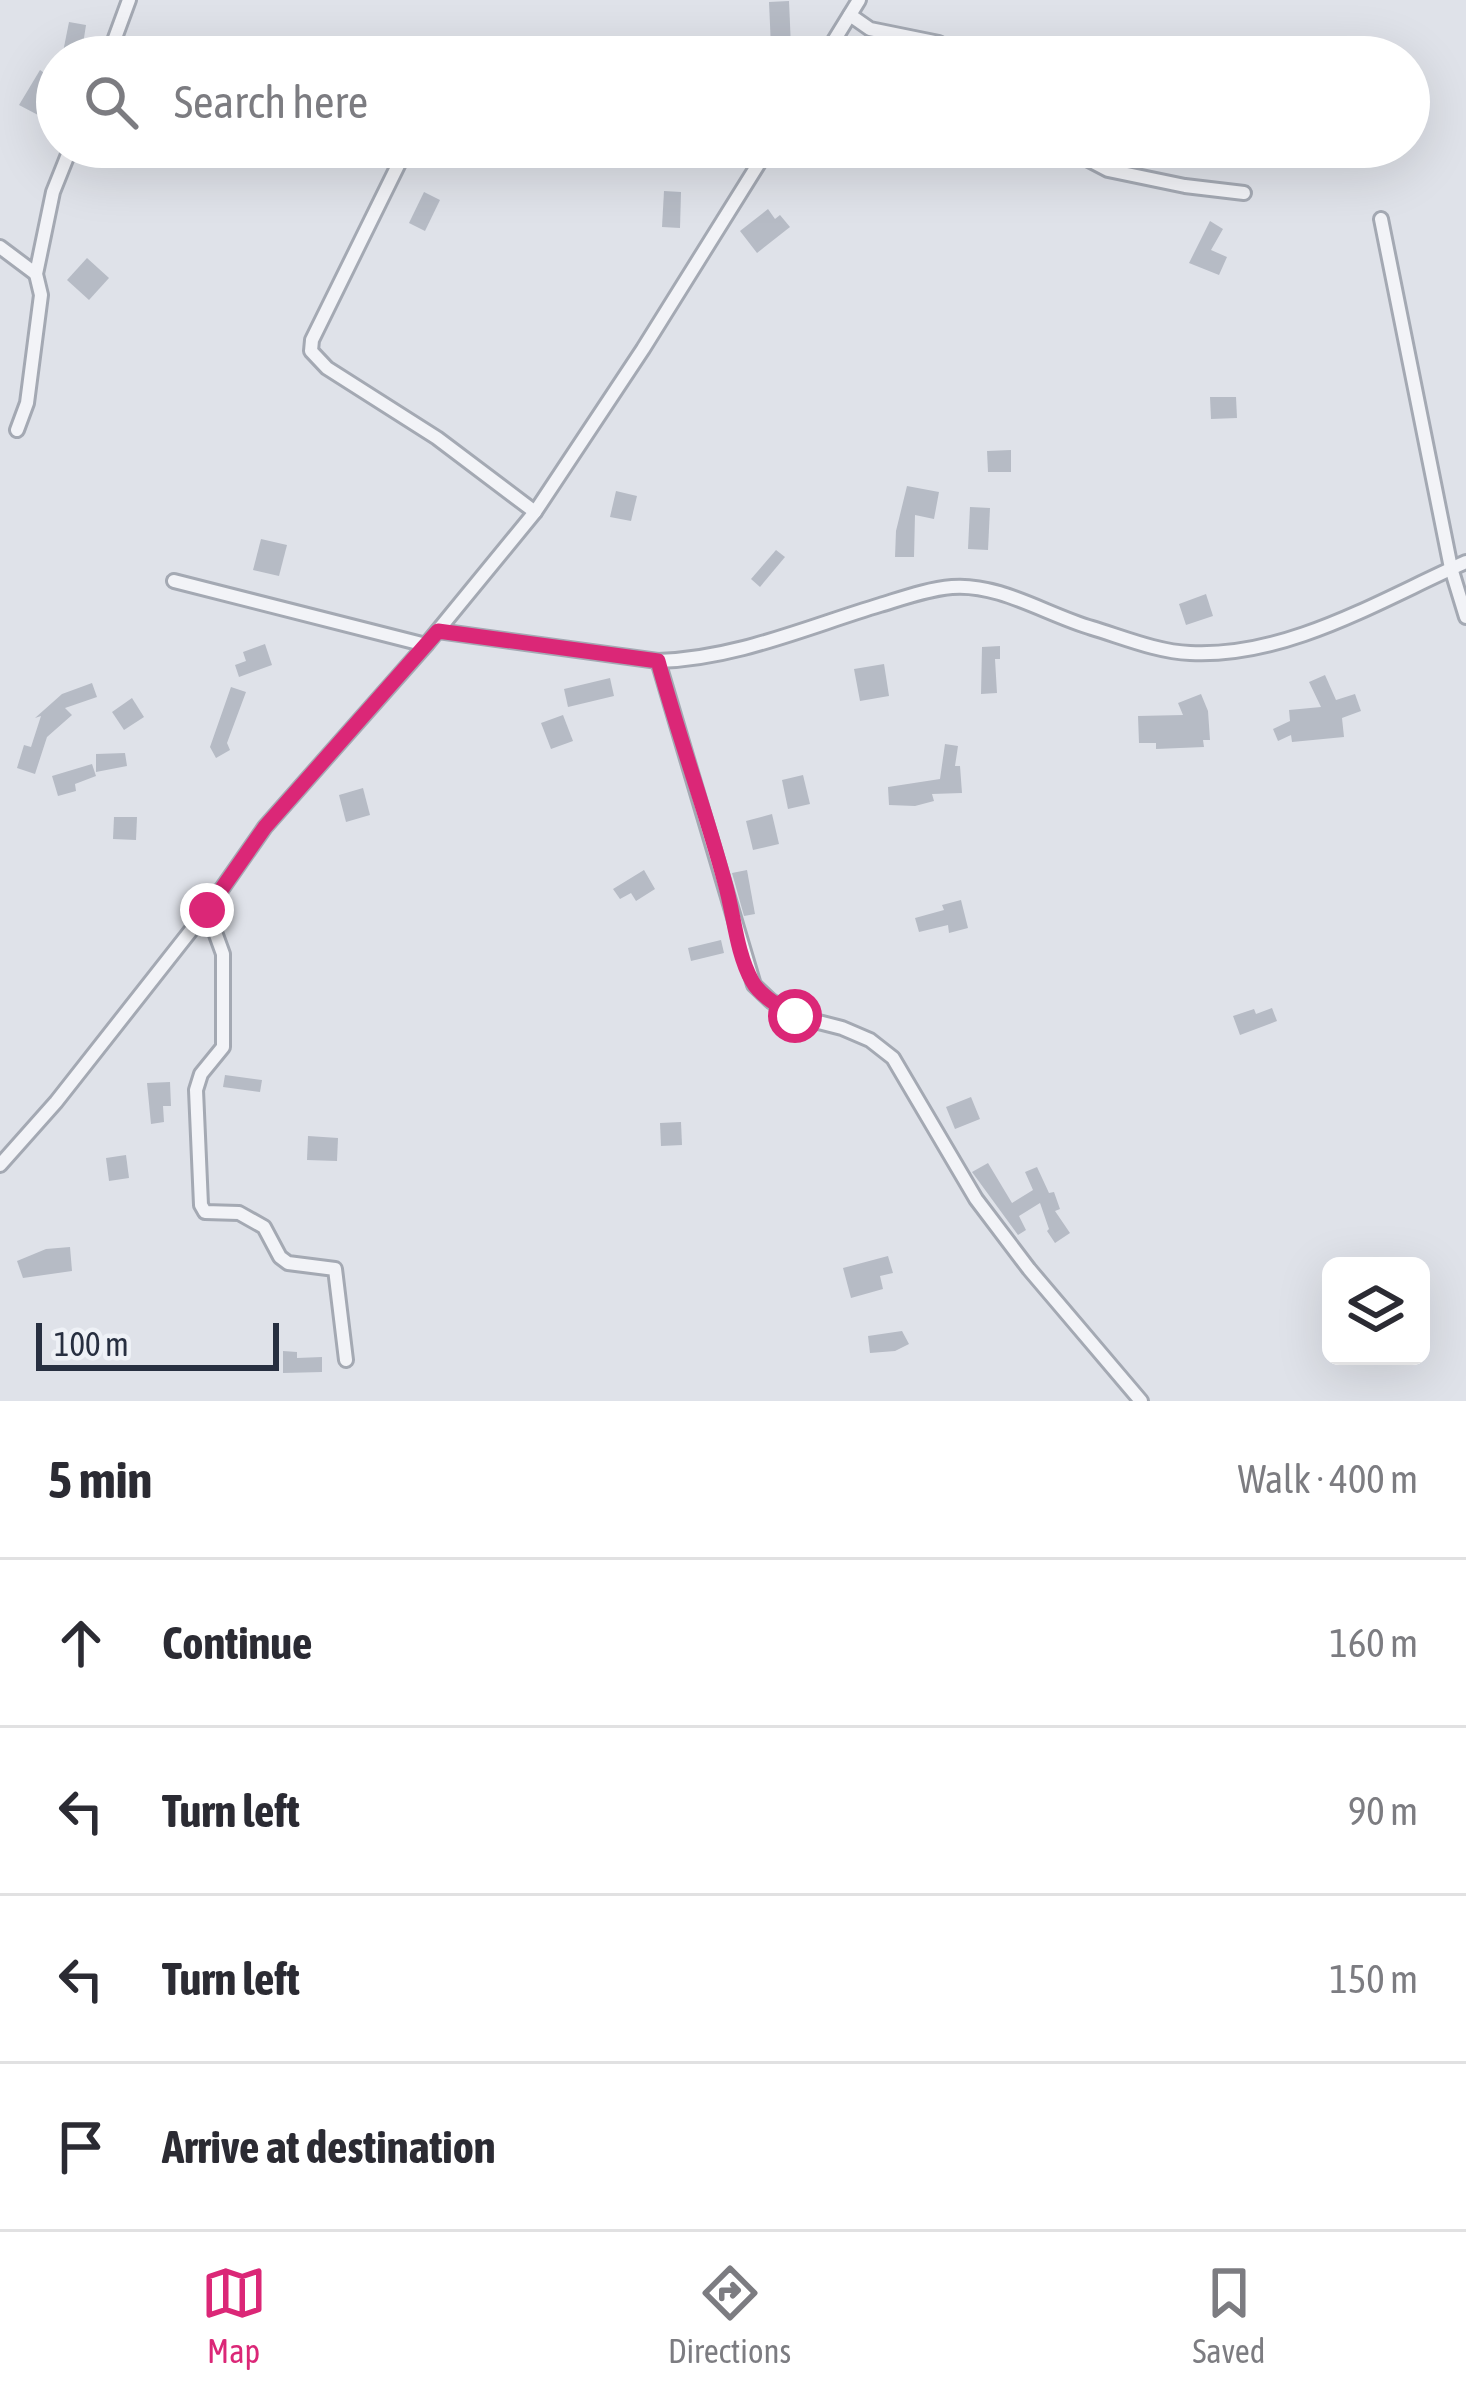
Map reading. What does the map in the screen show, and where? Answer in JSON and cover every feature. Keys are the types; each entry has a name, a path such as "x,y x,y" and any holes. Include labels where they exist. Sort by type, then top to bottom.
{"street":[{"path":"116,36 129,0"},
{"path":"837,36 860,0"},
{"path":"850,15 870,28 907,36"},
{"path":"17,430 27,403 41,295 36,274 63,168"},
{"path":"396,168 312,340 311,351 327,368 436,438 536,512"},
{"path":"0,1165 56,1102 207,910 265,827 536,512 756,168"},
{"path":"1104,168 1244,193"},
{"path":"1381,219 1451,568 1466,617"},
{"path":"0,247 36,274"},
{"path":"438,631 658,661 731,653 952,587 994,592 1088,627 1184,653 1244,651 1338,620 1466,562"},
{"path":"174,581 426,645"},
{"path":"658,661 754,985 795,1016 842,1028 870,1040 893,1058 976,1199 1141,1401"},
{"path":"207,910 223,954 223,1047 201,1074 196,1090 201,1205 206,1212 239,1213 265,1227 280,1258 288,1263 335,1269 346,1360"}],"building":[{"path":"789,1 791,36 771,36 769,2"},
{"path":"69,22 86,25 84,36 66,36"},
{"path":"36,77 36,114 19,105"},
{"path":"664,191 681,192 680,228 662,227"},
{"path":"424,192 440,200 425,231 409,223"},
{"path":"768,209 790,227 757,253 740,231"},
{"path":"1210,221 1223,229 1211,250 1227,257 1219,275 1189,263"},
{"path":"87,258 109,278 89,300 67,280"},
{"path":"1210,397 1236,397 1237,418 1211,419"},
{"path":"1011,450 1011,472 988,472 987,451"},
{"path":"907,486 939,492 934,519 915,515 914,557 895,557 896,531"},
{"path":"616,491 637,496 631,521 610,517"},
{"path":"970,507 990,508 988,550 968,549"},
{"path":"261,539 287,545 279,576 253,570"},
{"path":"776,550 785,557 760,587 751,579"},
{"path":"1206,594 1213,616 1186,625 1179,604"},
{"path":"265,644 272,665 239,677 235,665 246,661 243,652"},
{"path":"1000,646 1000,659 995,659 997,693 981,694 982,647"},
{"path":"884,664 889,696 860,701 854,669"},
{"path":"1325,675 1336,700 1355,694 1361,711 1342,718 1344,737 1292,742 1291,735 1278,741 1273,729 1290,721 1289,710 1321,707 1309,682"},
{"path":"610,678 614,696 568,707 564,689"},
{"path":"92,683 97,697 65,708 72,715 47,737 35,774 17,768 24,745 31,747 41,716 35,718 62,694"},
{"path":"231,687 246,692 227,743 230,750 216,758 210,747"},
{"path":"1201,694 1208,711 1210,740 1203,740 1204,747 1156,749 1156,743 1139,743 1138,716 1183,715 1178,703"},
{"path":"132,698 144,717 124,730 112,712"},
{"path":"563,715 573,741 551,749 541,723"},
{"path":"945,744 958,746 955,766 960,766 962,793 932,794 934,801 915,806 889,805 888,787 940,779"},
{"path":"125,753 127,766 96,772 96,754"},
{"path":"92,764 96,776 75,784 76,791 58,796 52,776"},
{"path":"803,775 810,804 788,809 782,780"},
{"path":"363,788 370,815 346,822 339,795"},
{"path":"772,814 779,844 753,850 746,821"},
{"path":"114,817 137,817 136,840 113,839"},
{"path":"644,870 655,889 636,901 631,893 620,899 613,889"},
{"path":"747,870 755,914 744,916 732,873"},
{"path":"961,900 968,928 949,933 948,925 919,932 915,918"},
{"path":"721,940 724,953 691,961 688,948"},
{"path":"1272,1008 1277,1021 1240,1035 1233,1016"},
{"path":"225,1075 262,1080 260,1092 223,1087"},
{"path":"170,1082 171,1106 163,1106 164,1122 151,1124 147,1083"},
{"path":"971,1097 980,1119 955,1129 946,1107"},
{"path":"681,1122 682,1145 661,1146 660,1123"},
{"path":"308,1136 338,1138 337,1161 307,1160"},
{"path":"126,1155 129,1178 109,1181 106,1158"},
{"path":"988,1163 1012,1203 1033,1190 1025,1172 1037,1167 1049,1193 1054,1192 1060,1209 1055,1211 1070,1233 1055,1243 1040,1203 1019,1216 1026,1230 1018,1235 972,1172"},
{"path":"70,1247 72,1271 23,1278 17,1261 46,1249"},
{"path":"888,1256 893,1273 880,1276 883,1289 851,1298 843,1268"},
{"path":"902,1331 909,1344 895,1351 870,1353 868,1336"},
{"path":"283,1351 297,1352 297,1358 322,1357 322,1372 283,1373"}],"route":[{"path":"207,910 265,827 438,631 658,661 725,881 744,961 754,985 795,1016"}]}
